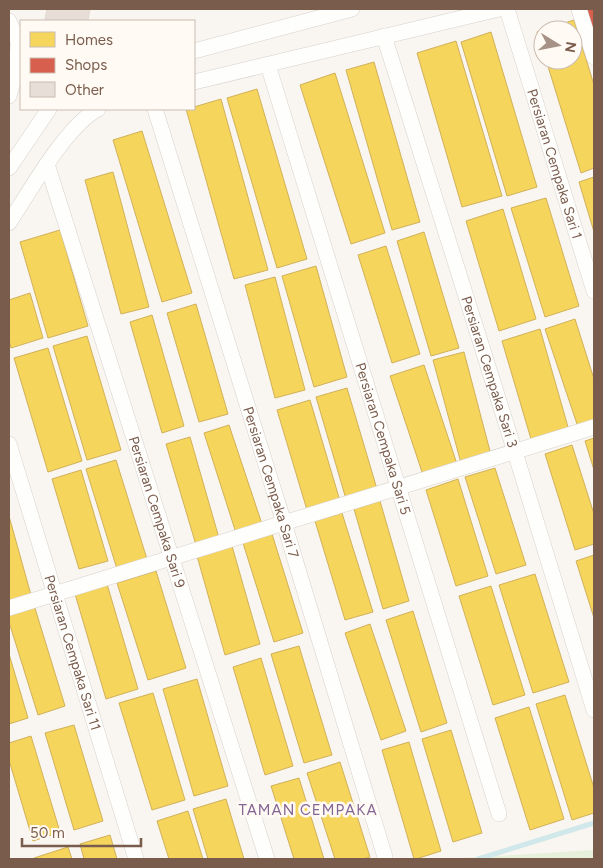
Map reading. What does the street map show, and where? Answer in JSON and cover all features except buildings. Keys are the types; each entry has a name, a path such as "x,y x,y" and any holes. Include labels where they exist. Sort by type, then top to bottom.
{"street":[{"path":"195,51 352,9"},
{"path":"195,82 499,9"},
{"name":"Persiaran Cempaka Sari 1","path":"507,9 594,291"},
{"path":"579,9 594,57"},
{"path":"9,21 18,42 17,67 9,96"},
{"name":"Persiaran Cempaka Sari 3","path":"384,36 594,710"},
{"name":"Persiaran Cempaka Sari 5","path":"268,65 400,487 499,814"},
{"path":"9,168 48,110"},
{"path":"9,223 47,164 75,126 88,114 96,110"},
{"name":"Persiaran Cempaka Sari 7","path":"154,110 284,523 385,857"},
{"name":"Persiaran Cempaka Sari 9","path":"47,164 267,859"},
{"path":"9,608 594,427"},
{"name":"Persiaran Cempaka Sari 11","path":"9,444 136,859"}],"green space":[{"path":"594,850 594,859 460,859 463,858"}],"waterway":[{"path":"478,859 594,823"}],"district":[{"name":"TAMAN CEMPAKA","path":"308,810"}]}
